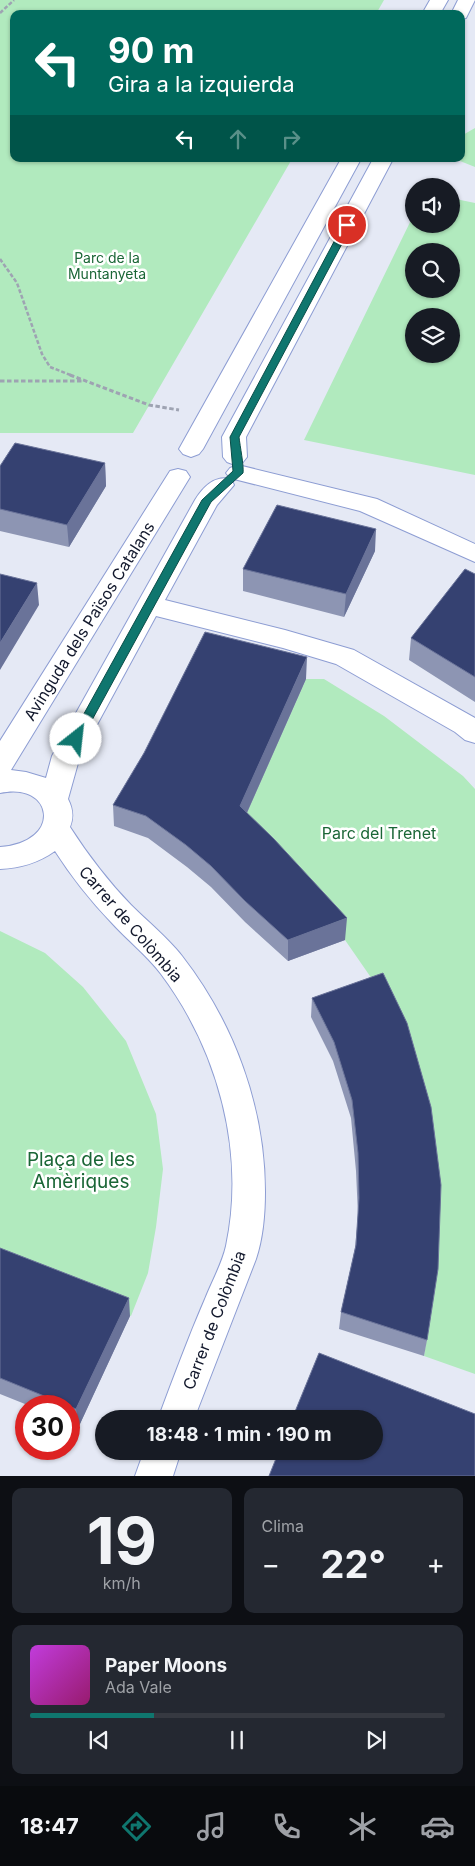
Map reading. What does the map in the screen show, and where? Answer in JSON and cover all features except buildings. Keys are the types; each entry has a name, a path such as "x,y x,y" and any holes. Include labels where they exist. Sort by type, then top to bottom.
{"street":[{"path":"191,449 349,162"},
{"path":"0,858 10,859 30,854 46,844 55,814 66,756 207,500 232,472 234,437 381,162"},
{"path":"211,446 229,452 232,472 212,488 192,486 178,477 175,471 178,458 191,449 211,446"},
{"path":"232,472 368,505 475,554"},
{"name":"Avinguda dels Països Catalans","path":"0,764 178,477"},
{"path":"150,605 344,656 465,725 475,734"},
{"path":"0,782 25,782 42,788 55,814"},
{"name":"Carrer de Colòmbia","path":"55,814 77,862 113,906 170,964 196,1000 233,1081 244,1126 249,1185 242,1247 179,1410"},
{"path":"154,1476 160,1460"}],"path":[{"path":"0,12 11,1"},
{"path":"0,8 5,8"},
{"path":"0,259 17,283 42,354 50,366 149,405 209,416"},
{"path":"0,381 85,381"}],"green space":[{"name":"Parc de la Muntanyeta","path":"0,0 384,0 378,10 10,10 10,162 290,162 133,433 0,433"},
{"path":"475,128 475,167 462,162 465,162 465,134"},
{"path":"460,200 475,203 475,475 304,440 405,232 460,233"},
{"name":"Parc del Trenet","path":"306,679 324,679 384,716 463,776 475,789 475,1374 424,1356 435,1286 381,992 345,940 297,885 240,827"},
{"name":"Plaça de les Amèriques","path":"0,931 45,953 83,987 126,1041 156,1114 163,1169 156,1227 148,1273 131,1316 0,1265"}],"route":[{"path":"76,739 207,500 238,473 239,467 235,457 234,437 347,225"}]}
